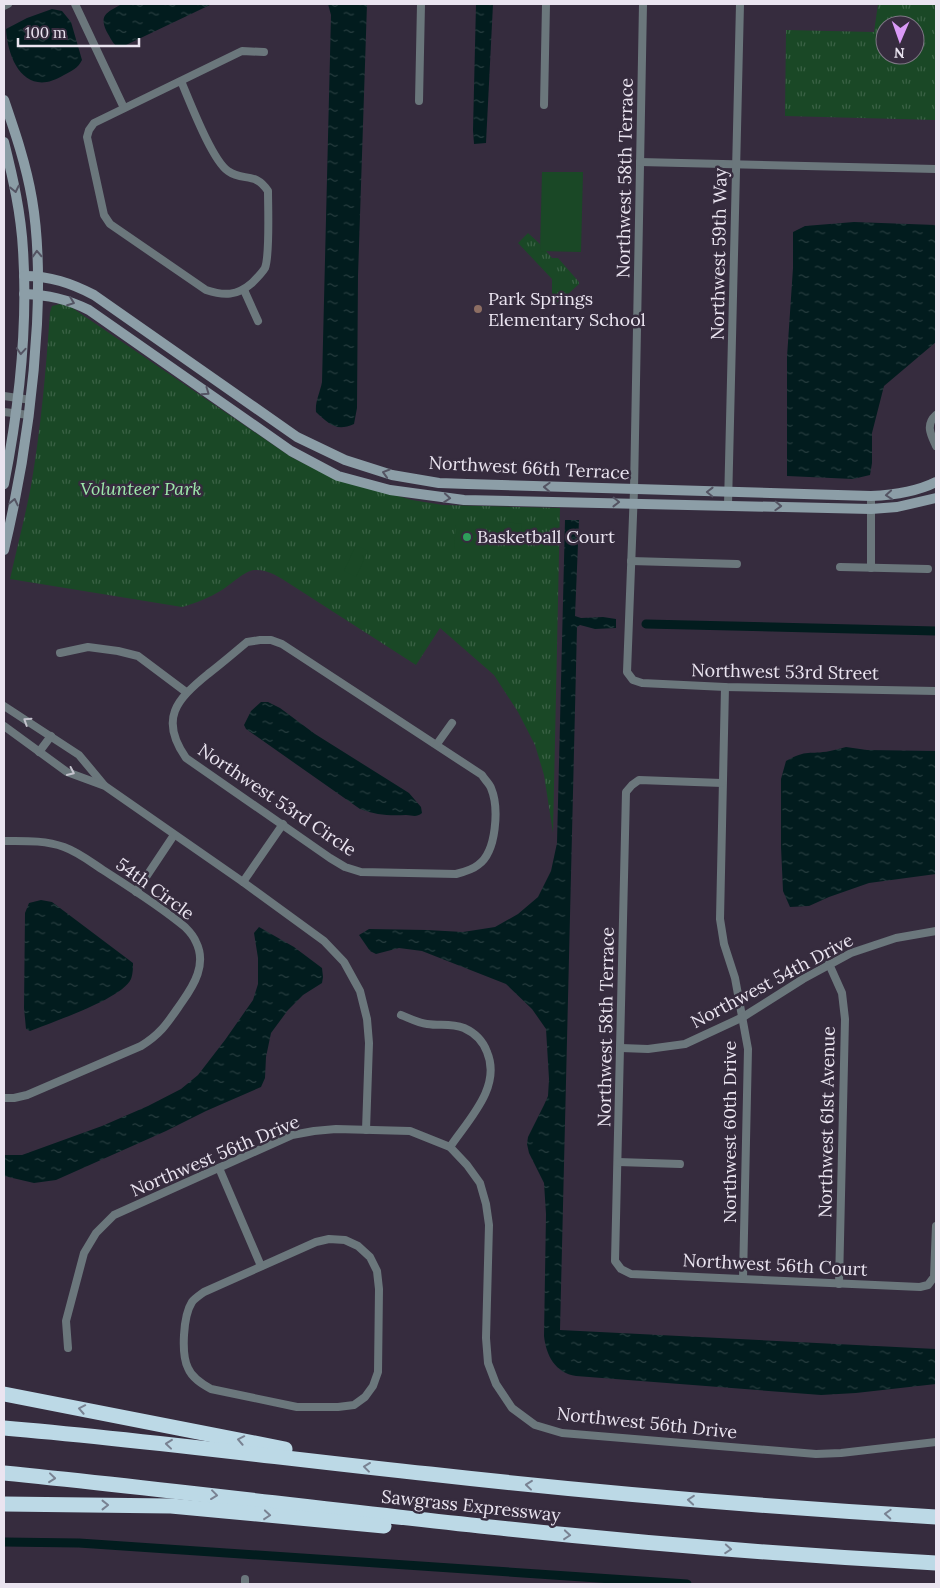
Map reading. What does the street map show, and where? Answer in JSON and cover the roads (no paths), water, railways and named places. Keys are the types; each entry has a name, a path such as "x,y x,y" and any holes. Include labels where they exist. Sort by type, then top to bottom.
{"highway":[{"path":"4,1394 275,1446 340,1464"},
{"name":"Sawgrass Expressway","path":"4,1428 161,1443 618,1493 752,1505 936,1517"},
{"name":"Sawgrass Expressway","path":"4,1473 172,1490 534,1532 737,1550 936,1563"},
{"path":"4,1504 171,1506 444,1532 534,1532"}],"street":[{"path":"4,6 8,4"},
{"path":"75,4 124,108"},
{"path":"419,101 421,4"},
{"path":"544,105 546,4"},
{"name":"Northwest 58th Terrace","path":"633,680 628,672 634,490 643,4"},
{"name":"Northwest 59th Way","path":"728,505 740,4"},
{"path":"181,81 218,161 228,172 259,181 263,183 268,191 267,256 264,268 257,278 244,290 232,294 206,290 110,224 104,215 87,137 94,123 124,108 242,52 264,52"},
{"path":"4,100 19,142 32,198 36,225 38,276 31,400 16,498 4,550"},
{"path":"4,142 17,200 24,276 22,342 17,398 4,484"},
{"path":"640,162 936,169"},
{"name":"Northwest 66th Terrace","path":"24,276 38,276 75,285 94,295 297,437 345,460 392,475 439,483 871,496 895,495 936,482"},
{"path":"244,290 258,321"},
{"name":"Northwest 66th Terrace","path":"24,294 54,296 71,301 89,310 291,451 338,476 390,490 439,498 871,509 897,507 936,498"},
{"path":"4,396 31,400"},
{"path":"4,412 29,415"},
{"path":"936,415 932,418 929,426 936,446"},
{"path":"515,486 515,501"},
{"path":"871,496 871,568"},
{"path":"631,561 737,564"},
{"path":"840,567 928,569"},
{"name":"Northwest 53rd Circle","path":"271,640 282,644 437,744 482,775 490,787 494,802 493,843 488,854 480,864 456,874 361,872 345,867 330,858 186,758 177,745 173,732 173,718 178,704 186,692 247,642 271,640"},
{"path":"60,652 88,647 138,656 186,692"},
{"name":"Northwest 53rd Street","path":"633,680 642,683 725,687 936,691"},
{"name":"Northwest 60th Drive","path":"725,687 720,919 724,944 735,978 748,1049 743,1280"},
{"path":"4,706 79,755 105,786 324,941 344,962 360,991 367,1019 369,1043 366,1130"},
{"path":"437,744 452,723"},
{"path":"4,726 67,772 105,786"},
{"path":"39,752 51,736"},
{"name":"Northwest 58th Terrace","path":"621,1269 615,1261 626,792 639,780 722,783"},
{"path":"243,882 282,824"},
{"path":"136,892 174,835"},
{"name":"54th Circle","path":"4,840 46,842 65,847 136,892 186,928 196,942 200,956 194,985 163,1030 152,1039 141,1046 27,1095 4,1098"},
{"name":"Northwest 54th Drive","path":"620,1048 648,1049 685,1044 743,1017 803,979 851,953 896,938 936,931"},
{"name":"Northwest 61st Avenue","path":"829,964 842,993 845,1019 839,1284"},
{"path":"402,1015 426,1024 451,1024 465,1029 478,1036 486,1048 490,1059 489,1085 483,1098 450,1147"},
{"name":"Northwest 56th Drive","path":"68,1348 66,1321 84,1253 96,1233 114,1215 292,1135 314,1131 410,1131 450,1147 467,1165 480,1183 489,1224 486,1338 488,1363 496,1384 512,1408 535,1424 562,1433 816,1454 936,1442"},
{"path":"618,1162 680,1164"},
{"path":"218,1168 261,1266"},
{"name":"Northwest 56th Court","path":"621,1269 631,1274 920,1287 928,1285 934,1277 936,1226"},
{"path":"329,1239 345,1240 352,1243 370,1257 377,1271 379,1289 378,1372 373,1386 365,1397 354,1405 297,1407 211,1390 198,1382 189,1370 184,1356 185,1334 192,1302 204,1292 261,1266 316,1242 329,1239"}],"water":[{"path":"122,4 212,4 126,45 118,47 113,43 105,28 104,19 108,12"},
{"path":"328,4 367,4 358,276 357,408 354,424 342,427 333,426 316,412 322,382 331,15"},
{"path":"476,4 493,4 486,143 474,144 473,130"},
{"path":"52,9 62,11 71,22 82,60 72,71 51,81 40,82 30,80 15,65 6,29 27,18"},
{"path":"854,222 936,225 936,342 884,386 872,433 870,475 853,479 787,476 787,357 793,268 793,232 805,226"},
{"path":"565,520 579,520 575,616 581,618 603,617 616,619 616,628 595,629 580,625 577,627 560,1330 936,1349 936,1384 821,1395 576,1376 562,1371 549,1356 545,1343 546,1214 544,1183 529,1153 527,1144 528,1137 548,1096 549,1079 546,1029 532,1009 506,984 422,951 399,948 376,954 370,951 359,935 369,929 463,932 495,927 518,914 538,897 551,871 557,843"},
{"path":"261,702 268,702 280,708 315,734 409,793 421,807 422,813 416,816 388,815 360,809 246,729 244,725 251,711"},
{"path":"846,747 867,750 936,751 936,874 869,883 809,906 790,907 783,891 781,847 781,779 786,761 804,754"},
{"path":"41,900 52,902 133,963 133,971 131,979 125,987 115,994 85,1009 30,1031 26,1029 24,1008 25,913 29,903"},
{"path":"259,927 294,947 322,968 323,977 322,983 303,995 288,1010 271,1033 266,1057 265,1078 261,1087 56,1180 34,1183 4,1176 4,1155 22,1155 102,1126 181,1089 198,1075 253,1000 258,984 258,958 254,933"}],"waterway":[{"path":"646,624 936,631"},
{"path":"4,1542 79,1543 687,1584"}],"place":[{"name":"Park Springs Elementary School","path":"478,309"},
{"name":"Basketball Court","path":"467,537"}],"park label":[{"name":"Volunteer Park","path":"141,489"}]}
